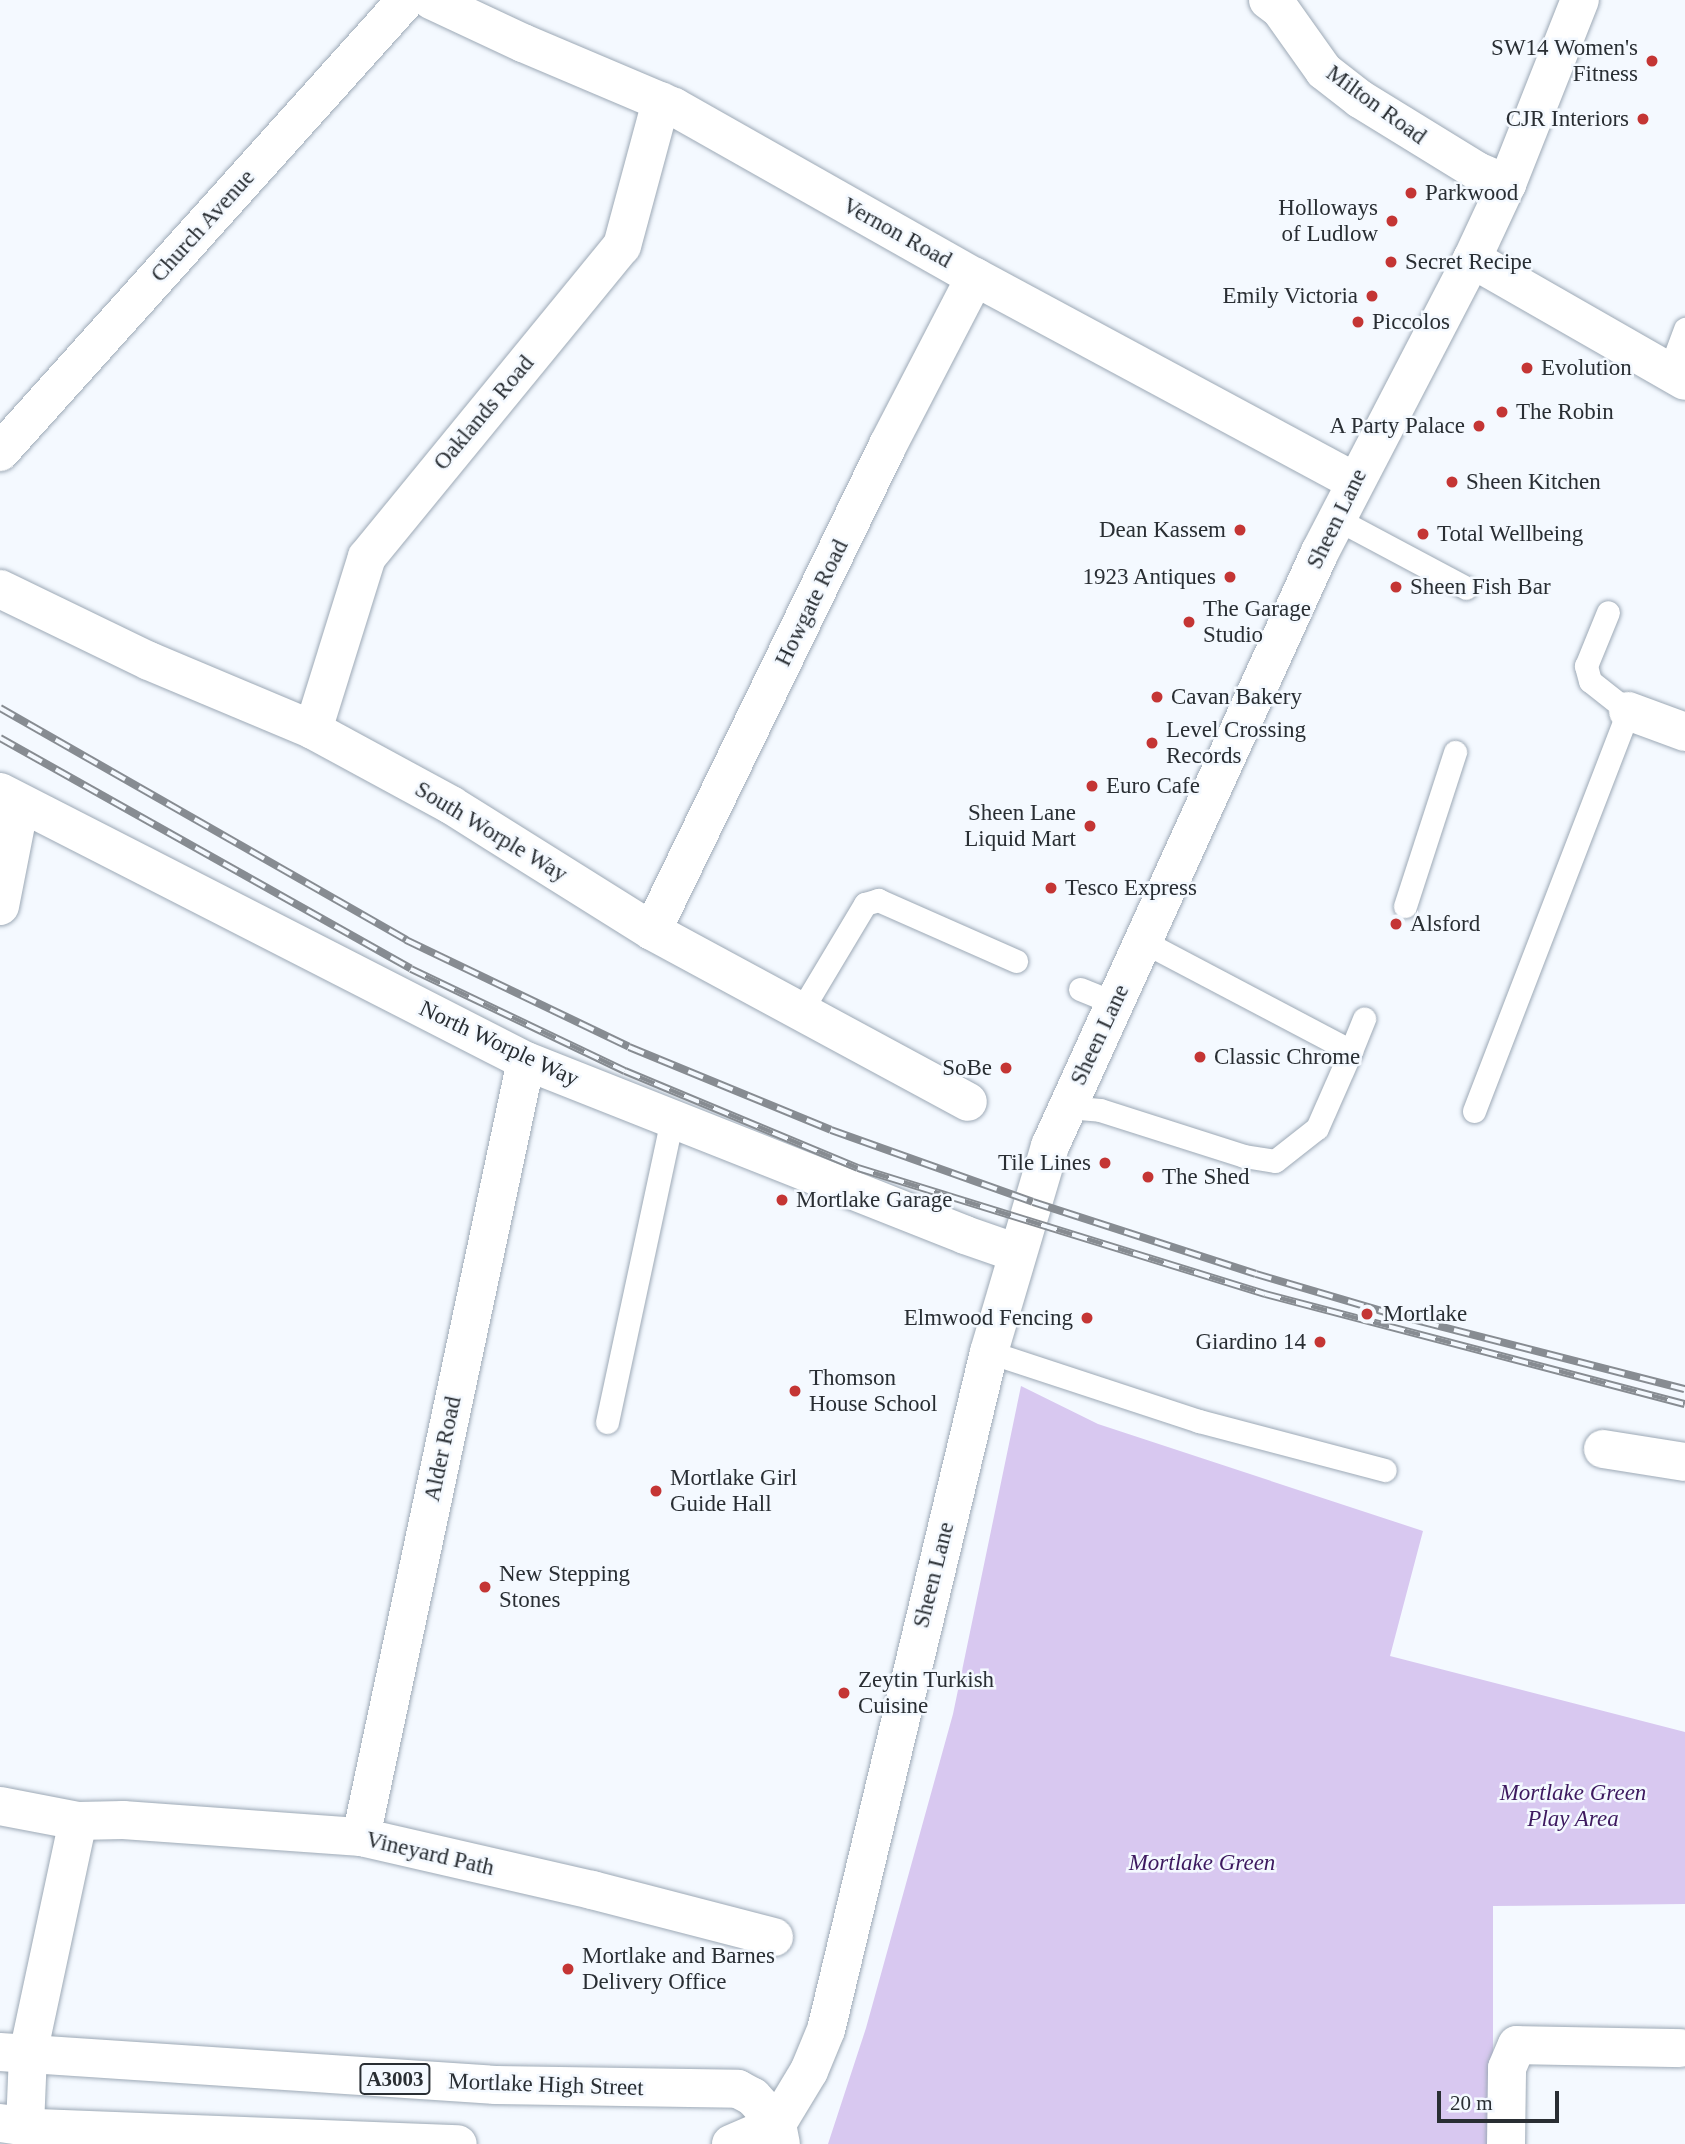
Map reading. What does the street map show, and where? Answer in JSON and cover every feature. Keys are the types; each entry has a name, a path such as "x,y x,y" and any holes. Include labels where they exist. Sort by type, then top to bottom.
{"street":[{"name":"Church Avenue","path":"0,452 406,0"},
{"name":"Vernon Road","path":"431,0 523,43 661,101 975,277 1354,481"},
{"name":"Milton Road","path":"1268,0 1280,9 1324,71 1360,99 1456,159 1507,184"},
{"name":"Sheen Lane","path":"779,2134 826,2030 989,1352 1049,1146 1144,942 1259,682 1354,481 1472,259 1507,184 1580,0"},
{"name":"Oaklands Road","path":"313,730 367,557 622,246 661,101"},
{"path":"1472,259 1677,376"},
{"name":"Howgate Road","path":"652,931 888,445 975,277"},
{"name":"South Worple Way","path":"0,589 149,661 313,730 452,805 652,931 968,1102"},
{"path":"1628,711 1685,732"},
{"path":"0,906 10,798"},
{"name":"North Worple Way","path":"10,798 160,872 526,1061 965,1235 1017,1253"},
{"name":"Alder Road","path":"361,1837 526,1061"},
{"path":"1604,1449 1685,1462"},
{"name":"Vineyard Path","path":"0,1806 78,1821 123,1821 361,1837 592,1890 774,1937"},
{"path":"78,1821 14,2053 12,2124 323,2141 458,2144"},
{"path":"1506,2144 1507,2068 1517,2045 1680,2048"},
{"name":"Mortlake High Street","path":"14,2053 495,2085 738,2089 753,2097 779,2134"},
{"path":"731,2144 779,2134"}],"lane":[{"path":"1677,376 1685,329"},
{"path":"1337,519 1466,588"},
{"path":"1474,1111 1628,711 1590,681 1586,666 1608,612"},
{"path":"1405,906 1455,752"},
{"path":"801,1011 864,904 878,900 1016,961"},
{"path":"1144,942 1351,1051"},
{"path":"1080,989 1115,1003"},
{"path":"1067,1107 1100,1110 1244,1156 1275,1161 1317,1128 1364,1019"},
{"path":"607,1422 672,1118"},
{"path":"989,1352 1199,1421 1385,1470"}],"green space":[{"name":"Mortlake Green","path":"1021,1386 1098,1424 1423,1531 1390,1656 1685,1732 1685,1904 1493,1906 1493,2144 828,2144 866,2028 953,1714"}],"railway":[{"path":"0,708 406,940 629,1047 831,1130 1033,1202 1256,1274 1392,1314 1685,1389"},
{"path":"0,738 411,969 625,1071 858,1168 1265,1294 1685,1404"}],"place":[{"name":"SW14 Women's Fitness","path":"1652,61"},
{"name":"CJR Interiors","path":"1643,119"},
{"name":"Parkwood","path":"1411,193"},
{"name":"Holloways of Ludlow","path":"1392,221"},
{"name":"Secret Recipe","path":"1391,262"},
{"name":"Emily Victoria","path":"1372,296"},
{"name":"Piccolos","path":"1358,322"},
{"name":"Evolution","path":"1527,368"},
{"name":"The Robin","path":"1502,412"},
{"name":"A Party Palace","path":"1479,426"},
{"name":"Sheen Kitchen","path":"1452,482"},
{"name":"Dean Kassem","path":"1240,530"},
{"name":"Total Wellbeing","path":"1423,534"},
{"name":"1923 Antiques","path":"1230,577"},
{"name":"Sheen Fish Bar","path":"1396,587"},
{"name":"The Garage Studio","path":"1189,622"},
{"name":"Cavan Bakery","path":"1157,697"},
{"name":"Level Crossing Records","path":"1152,743"},
{"name":"Euro Cafe","path":"1092,786"},
{"name":"Sheen Lane Liquid Mart","path":"1090,826"},
{"name":"Tesco Express","path":"1051,888"},
{"name":"Alsford","path":"1396,924"},
{"name":"Classic Chrome","path":"1200,1057"},
{"name":"SoBe","path":"1006,1068"},
{"name":"Tile Lines","path":"1105,1163"},
{"name":"The Shed","path":"1148,1177"},
{"name":"Mortlake Garage","path":"782,1200"},
{"name":"Mortlake","path":"1367,1314"},
{"name":"Elmwood Fencing","path":"1087,1318"},
{"name":"Giardino 14","path":"1320,1342"},
{"name":"Thomson House School","path":"795,1391"},
{"name":"Mortlake Girl Guide Hall","path":"656,1491"},
{"name":"New Stepping Stones","path":"485,1587"},
{"name":"Zeytin Turkish Cuisine","path":"844,1693"},
{"name":"Mortlake and Barnes Delivery Office","path":"568,1969"}],"park label":[{"name":"Mortlake Green Play Area","path":"1573,1806"}]}
